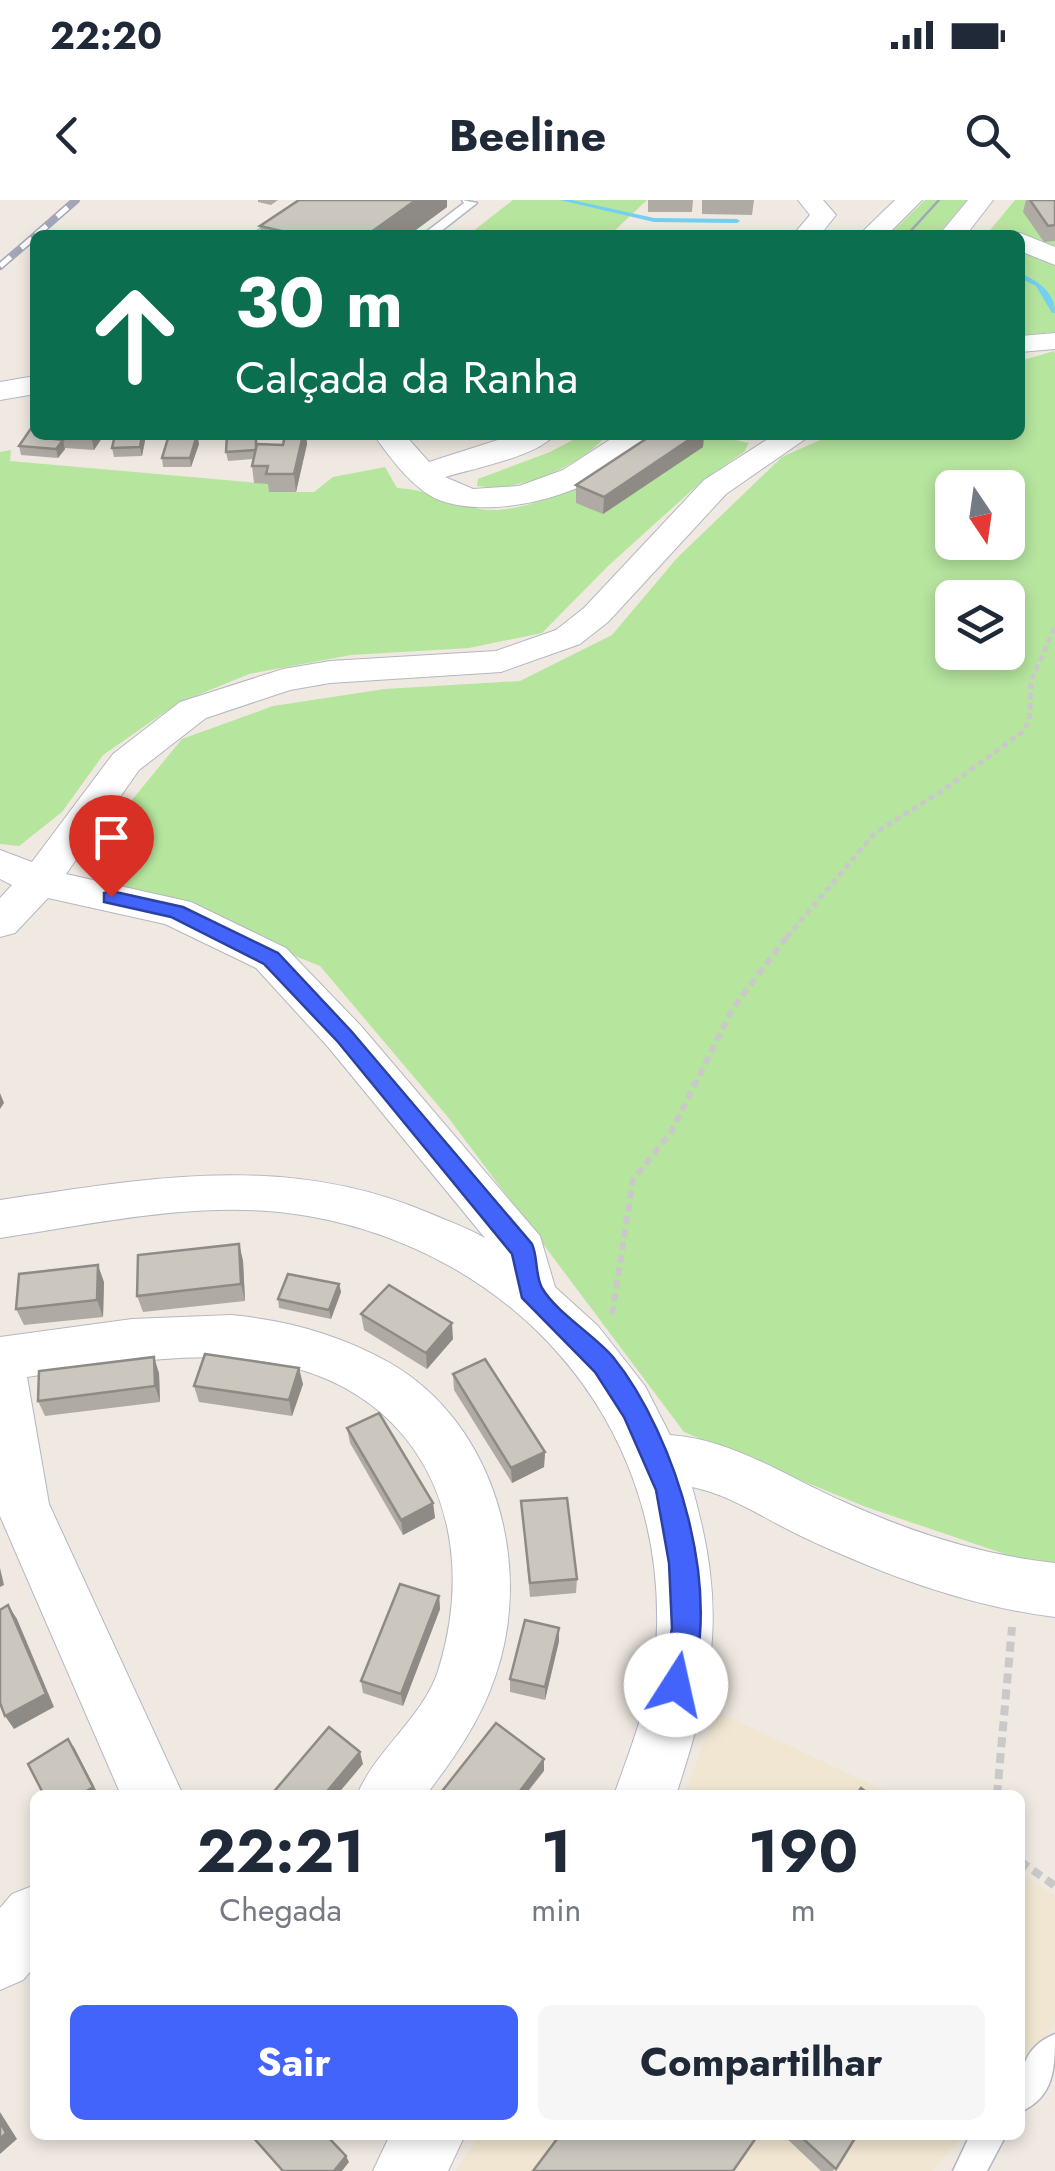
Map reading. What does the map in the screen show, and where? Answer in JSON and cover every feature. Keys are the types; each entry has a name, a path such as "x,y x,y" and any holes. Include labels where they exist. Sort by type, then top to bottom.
{"street":[{"path":"810,200 824,215 810,230"},
{"path":"877,230 910,200"},
{"path":"956,230 981,200"},
{"path":"1025,243 1055,257"},
{"path":"1025,344 1055,341"},
{"path":"394,440 424,473 450,493 486,500 530,494 613,456 630,440"},
{"path":"424,473 500,452 528,440"},
{"path":"0,922 19,873 126,762 193,710 282,680 330,672 501,661 568,637 596,615 686,514 754,447 778,440"},
{"path":"19,873 176,912 271,958 345,1037 523,1250 531,1291"},
{"path":"0,1219 236,1192 309,1197 384,1217 453,1244 531,1291 604,1365 634,1410 669,1490 683,1563 686,1628 671,1714 646,1790"},
{"path":"0,1359 208,1334 268,1341 324,1354 370,1376 410,1407 453,1457 477,1513 485,1563 482,1612 467,1676 439,1726 392,1790"},
{"path":"0,1371 11,1507 147,1790"},
{"path":"655,1459 693,1461 839,1526 918,1556 1035,1588"},
{"path":"0,1957 30,1924"}],"lane":[{"path":"265,230 310,200"},
{"path":"435,230 472,202 468,200"},
{"path":"1025,2089 1055,2050"},
{"path":"970,2171 986,2140"}],"path":[{"path":"604,1365 633,1180 672,1132 733,1008 815,900 876,833 1024,730 1032,718 1029,692 1034,669 1049,646 1055,627"},
{"path":"999,1790 1035,1588"},
{"path":"1025,1865 1055,1886"}],"shaded area":[{"path":"716,1711 882,1790 686,1790"},
{"path":"1025,1875 1055,1896 1055,2025 1025,2061"},
{"path":"476,2140 959,2140 933,2171 456,2171"}],"green space":[{"path":"513,200 647,200 615,230 474,230"},
{"path":"925,200 967,200 941,230 894,230"},
{"path":"1015,200 1055,200 1055,332 1025,335 1025,230 990,230"},
{"path":"1054,351 1055,1571 866,1507 684,1432 447,1116 320,966 153,899 96,884 127,806 182,739 273,706 385,689 520,681 612,635 677,558 782,457 820,440 1025,440 1025,360"},
{"path":"573,440 602,440 581,457 547,475 511,485 477,486 478,479"},
{"path":"646,440 749,443 744,452 701,482 608,566 542,633 469,648 351,655 249,674 178,703 103,755 62,812 19,846 0,844 0,452 11,450 10,461 271,484 270,492 314,492 333,477 385,467 397,488 489,510 509,509 553,496 598,475"}],"building":[{"path":"299,200 416,200 374,230 277,230 260,226"},
{"path":"1030,200 1055,200 1055,225 1048,226"},
{"path":"30,430 30,440 63,440 56,449 19,446"},
{"path":"114,440 141,440 140,447 112,448"},
{"path":"167,440 195,440 190,458 162,458"},
{"path":"227,440 256,440 256,450 226,452"},
{"path":"284,440 302,440 294,474 266,474 268,466 252,466 257,444 283,445"},
{"path":"644,440 689,440 604,497 576,485"},
{"path":"239,1244 241,1284 137,1296 138,1255"},
{"path":"98,1265 97,1300 16,1309 19,1274"},
{"path":"288,1274 339,1284 329,1310 278,1299"},
{"path":"389,1285 452,1323 426,1353 361,1314"},
{"path":"205,1354 299,1368 289,1400 194,1386"},
{"path":"154,1357 155,1386 38,1401 39,1371"},
{"path":"485,1359 545,1452 511,1468 453,1374"},
{"path":"379,1413 433,1503 401,1520 347,1428"},
{"path":"567,1498 577,1579 530,1583 521,1501"},
{"path":"400,1584 439,1596 401,1694 361,1681"},
{"path":"8,1605 46,1694 5,1716 0,1703 0,1610"},
{"path":"525,1620 559,1628 545,1687 510,1679"},
{"path":"496,1723 544,1759 521,1790 443,1790"},
{"path":"329,1727 360,1752 328,1790 275,1790"},
{"path":"68,1739 93,1787 41,1790 28,1764"},
{"path":"255,2140 331,2140 346,2156 334,2171 283,2171"},
{"path":"556,2140 755,2140 733,2171 533,2171"},
{"path":"804,2140 854,2140 836,2169"}],"waterway":[{"path":"563,200 654,220 737,221"},
{"path":"1025,278 1039,285 1055,311"}],"tram line":[{"path":"912,230 939,200"}],"railway":[{"path":"42,230 76,200"},
{"path":"0,266 30,240"}],"route":[{"path":"111,897 176,912 271,958 345,1037 523,1250 531,1291 604,1365 634,1410 669,1490 683,1563 686,1628 676,1685"}]}
